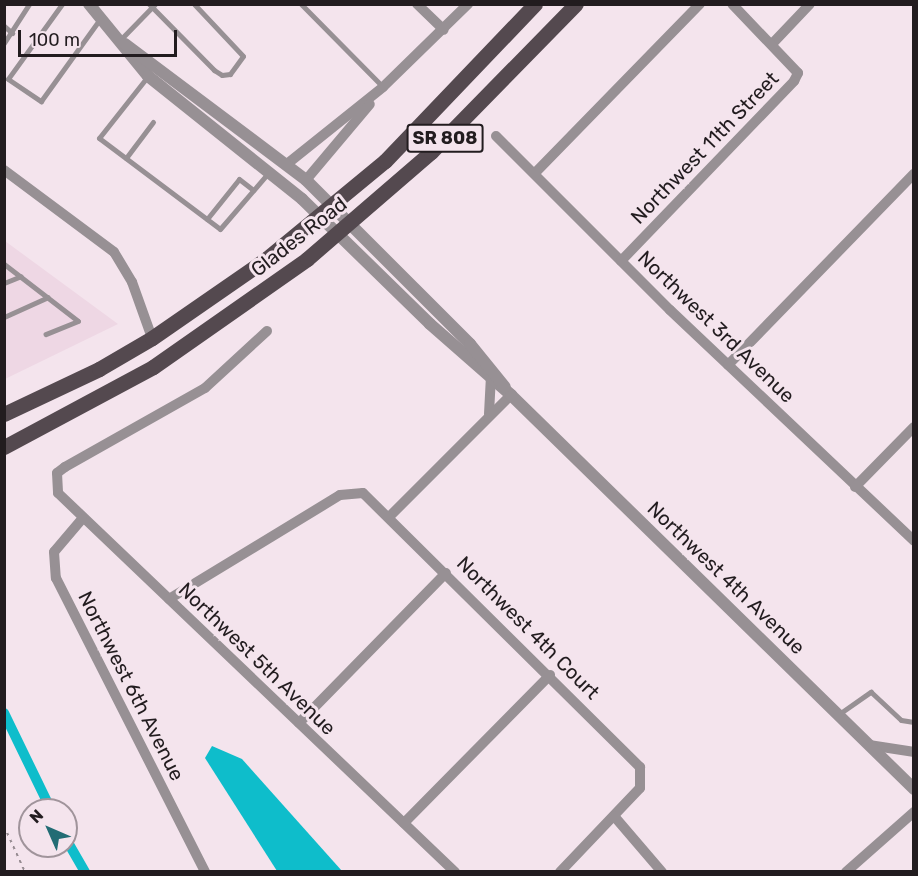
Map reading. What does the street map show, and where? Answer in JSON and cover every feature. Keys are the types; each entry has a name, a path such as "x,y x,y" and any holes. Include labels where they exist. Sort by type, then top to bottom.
{"main road":[{"name":"Glades Road","path":"4,414 152,338 241,278 319,216 414,133 535,4"},
{"name":"Glades Road","path":"4,447 180,349 344,230 431,152 576,4"}],"street":[{"name":"Northwest 4th Avenue","path":"89,4 148,76 269,171 319,216 344,230 470,344 511,395 914,789"},
{"path":"417,4 444,30"},
{"path":"287,164 383,87 444,30 468,4"},
{"path":"535,173 700,4"},
{"path":"732,4 772,44"},
{"name":"Northwest 11th Street","path":"621,261 794,81 798,73 772,44 810,4"},
{"name":"Northwest 4th Avenue","path":"120,40 306,180 332,205 344,230 492,381 511,395"},
{"path":"306,180 383,87"},
{"name":"Northwest 3rd Avenue","path":"496,136 728,365 914,541"},
{"path":"4,170 114,252 132,282 152,338"},
{"path":"728,365 914,174"},
{"name":"Northwest 5th Avenue","path":"267,331 205,388 57,473 58,493 82,519 455,872"},
{"path":"489,414 492,381"},
{"path":"169,599 340,495 363,493 390,516 489,414 511,395"},
{"path":"855,487 914,426"},
{"name":"Northwest 4th Court","path":"390,516 640,767 640,788 614,816"},
{"name":"Northwest 6th Avenue","path":"82,519 54,552 56,578 205,872"},
{"path":"299,723 446,573"},
{"path":"404,824 550,675"},
{"path":"869,745 914,752"},
{"path":"846,872 914,812"},
{"path":"560,872 614,816 662,872"}],"lane":[{"path":"4,43 29,4"},
{"path":"62,4 9,79 41,101 100,18"},
{"path":"120,40 152,6 214,70 222,75 230,74 243,56 194,4"},
{"path":"301,4 383,87"},
{"path":"4,26 12,33"},
{"path":"157,66 99,138 220,229 269,171"},
{"path":"126,158 153,122"},
{"path":"207,219 239,179 253,190"},
{"path":"4,264 78,321 46,334"},
{"path":"4,283 21,276"},
{"path":"4,317 48,297"},
{"path":"838,715 871,692 901,720 914,722"}],"path":[{"path":"4,826 26,872"}],"shaded area":[{"path":"5,241 118,324 5,379"}],"water":[{"path":"212,746 242,759 342,871 277,871 205,758"}],"waterway":[{"path":"4,713 45,798"},
{"path":"77,858 85,872"}]}
